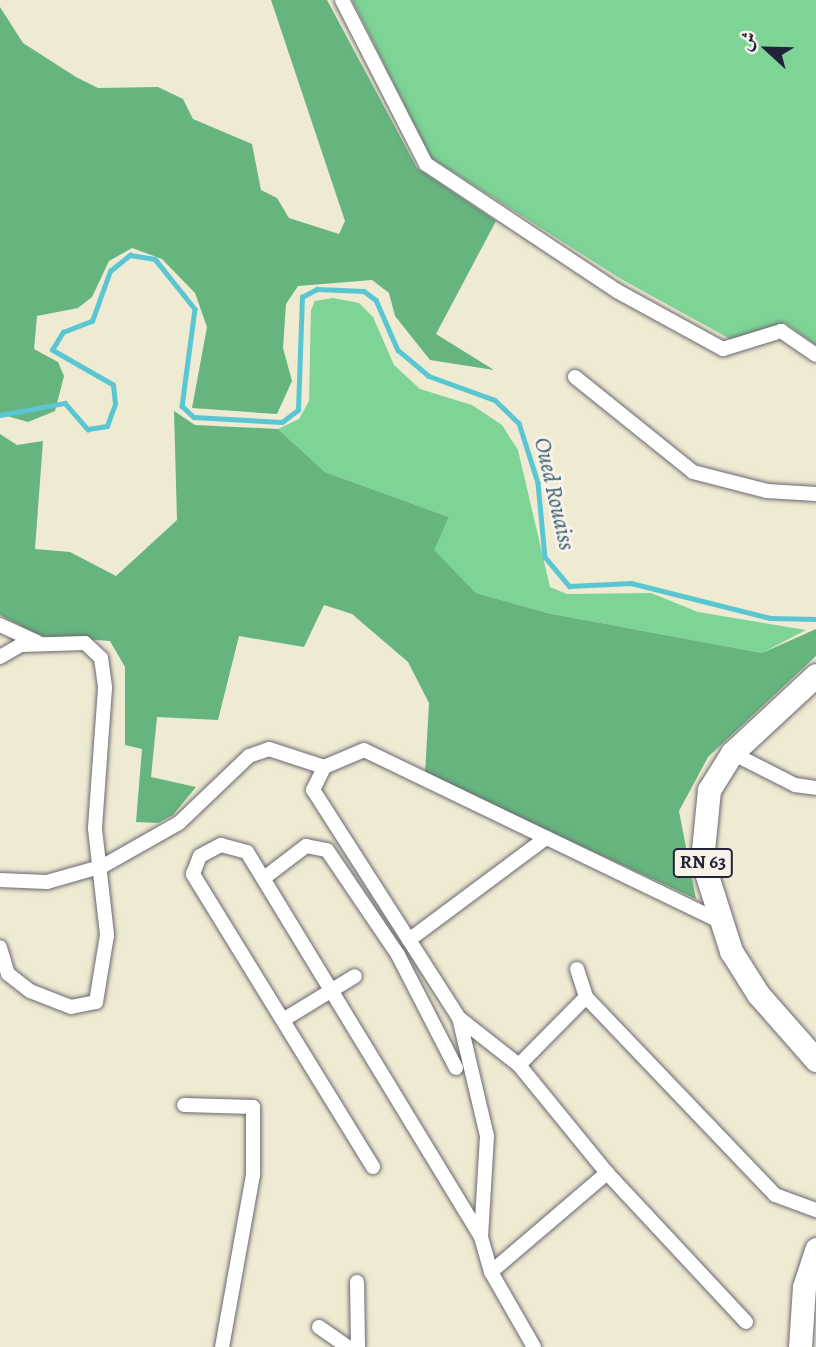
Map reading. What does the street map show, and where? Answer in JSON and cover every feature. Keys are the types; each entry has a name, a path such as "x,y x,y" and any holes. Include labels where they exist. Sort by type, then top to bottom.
{"main road":[{"name":"RN 63","path":"816,675 732,752 709,790 703,819 702,860 718,919 758,994 816,1060"},
{"path":"800,1347 804,1287 816,1249"}],"street":[{"path":"342,0 426,164 617,291 723,349 780,331 816,355"},
{"path":"575,377 693,472 767,491 816,494"},
{"path":"0,625 41,644"},
{"path":"0,657 21,645 85,643 100,658 95,829 103,866 107,936 96,1002 71,1007 30,990 8,974 0,947"},
{"path":"0,880 47,882 103,866 179,823 249,757 269,749 324,767 364,750 718,919"},
{"path":"732,752 795,785 816,788"},
{"path":"324,767 313,790 459,1018 519,1065 607,1172 746,1322"},
{"path":"409,940 545,838"},
{"path":"264,878 306,846 327,850 346,842"},
{"path":"373,1167 192,874 200,856 221,845 247,852 264,878 481,1237 491,1272 534,1347"},
{"path":"327,850 398,955 456,1068"},
{"path":"577,969 586,997 775,1195 816,1210"},
{"path":"282,1020 355,976"},
{"path":"519,1065 586,997"},
{"path":"459,1018 487,1136 481,1237"},
{"path":"184,1105 253,1107 253,1175 222,1347"},
{"path":"491,1272 607,1172"},
{"path":"357,1282 358,1347"},
{"path":"319,1327 348,1347"}],"green space":[{"path":"271,0 327,0 417,168 496,221 436,334 494,370 430,360 395,316 389,293 372,280 298,286 286,304 283,348 292,381 277,414 192,408 207,327 195,293 162,259 132,248 109,261 92,297 78,308 37,316 34,349 58,362 64,376 55,411 28,422 0,414 0,7 23,43 76,77 98,88 158,87 183,99 193,119 252,144 261,190 277,198 289,218 339,234 345,221"},
{"path":"352,0 816,0 816,345 785,323 732,340 621,279 431,158"},
{"path":"333,298 359,303 373,317 394,365 420,389 472,405 502,425 518,450 550,587 567,594 651,593 698,612 806,630 762,653 547,613 476,593 433,550 449,517 325,472 278,429 299,419 309,401 311,310 315,301"},
{"path":"174,411 195,425 278,429 325,472 449,517 434,550 476,593 547,613 762,653 816,629 816,656 708,757 679,811 696,899 425,774 429,703 408,662 352,614 324,605 304,647 239,636 218,720 157,717 151,777 196,787 173,815 158,823 136,822 142,749 125,745 125,667 110,641 41,636 0,615 0,434 17,445 43,441 35,549 70,552 116,576 177,520"}],"waterway":[{"name":"Oued Rouaiss","path":"0,415 65,403 88,429 107,426 115,404 113,385 52,350 63,332 92,321 110,271 130,255 155,259 195,309 182,406 194,417 282,422 298,410 302,297 317,289 364,291 376,300 398,350 429,376 495,400 519,423 538,483 545,557 569,586 631,583 770,618 816,619"}]}
